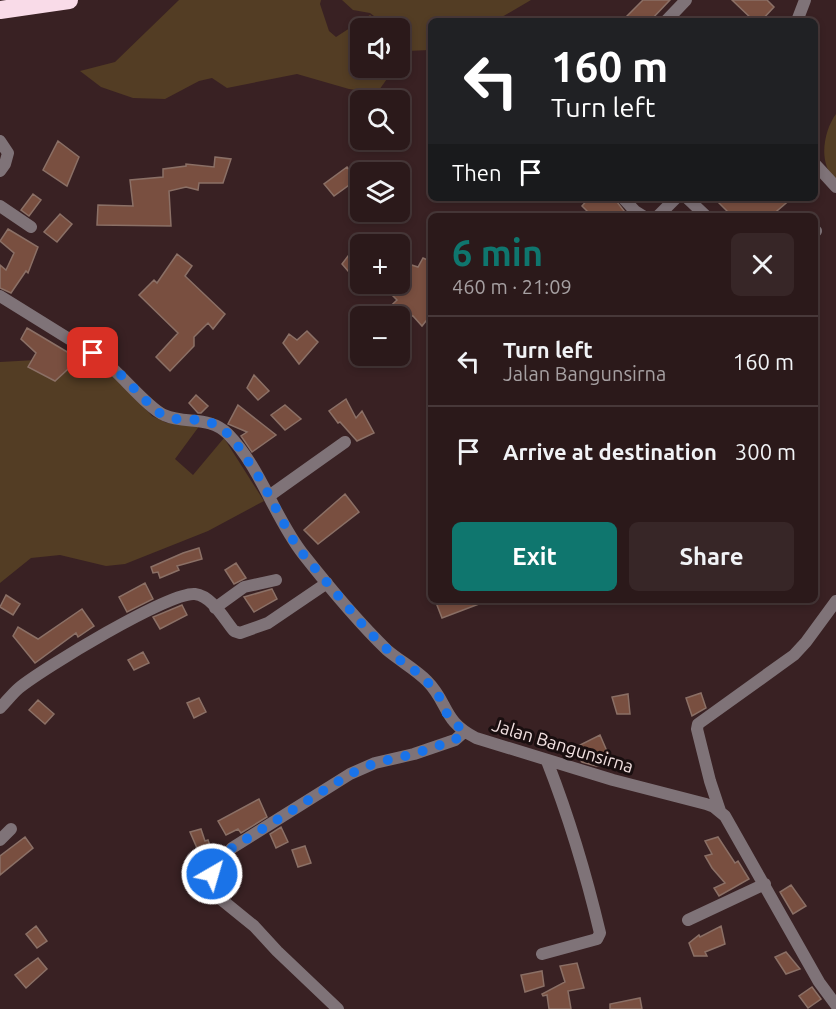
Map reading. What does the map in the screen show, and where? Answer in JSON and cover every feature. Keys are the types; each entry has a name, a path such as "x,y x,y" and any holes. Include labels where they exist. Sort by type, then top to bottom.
{"highway":[{"path":"0,10 59,1"}],"street":[{"path":"669,18 687,0"},
{"path":"798,18 805,0"},
{"path":"0,141 8,153 0,171"},
{"path":"818,167 836,187"},
{"path":"626,201 638,213"},
{"path":"661,213 673,201"},
{"path":"690,201 703,213"},
{"path":"0,206 32,227"},
{"name":"Jalan Bangunsirna","path":"0,296 104,360 157,412 176,419 204,420 226,432 236,443 269,496 291,537 327,583 367,630 436,690 448,716 464,732 547,761 706,804 720,812"},
{"path":"269,496 345,442"},
{"path":"215,608 244,587 276,580"},
{"path":"0,708 20,688 48,668 89,642 166,602 194,594 206,597 234,631 242,633 268,622 327,583"},
{"path":"836,601 794,655 698,724 697,729 720,812 765,884 819,982 836,1005"},
{"path":"338,1009 254,926 217,896 211,879 213,868 223,856 241,842 350,774 375,763 414,754 455,740 464,732"},
{"path":"542,954 597,939 600,933 588,883 564,805 547,761"},
{"path":"0,840 11,829"},
{"path":"688,920 765,884"}],"shaded area":[{"path":"179,0 321,0 320,4 329,31 336,37 350,28 350,78 388,78 379,90 356,90 297,74 227,88 212,78 199,81 165,99 133,98 101,87 80,71 115,62"},
{"path":"342,0 531,0 500,18 428,18 428,50 410,51 410,18 377,18 370,13 353,10"},
{"path":"836,114 836,179 826,165 824,147 828,129"},
{"path":"76,349 122,383 152,416 167,423 200,425 175,459 193,475 224,438 264,501 208,531 125,564 106,566 60,555 31,558 0,583 0,362 36,360 46,370"}],"building":[{"path":"643,0 670,0 653,18 625,18"},
{"path":"732,0 767,0 774,7 764,18 751,18"},
{"path":"58,141 79,157 67,186 43,170"},
{"path":"215,157 231,159 223,183 199,183 198,190 186,187 169,191 171,226 97,225 98,205 133,206 130,180 163,177 163,169 186,166 186,164 214,167"},
{"path":"347,167 350,171 350,184 334,196 324,184"},
{"path":"33,194 41,200 29,216 21,210"},
{"path":"586,201 616,201 626,213 589,213 582,206"},
{"path":"717,201 788,201 774,213 729,213"},
{"path":"60,214 72,224 57,242 44,232"},
{"path":"8,229 38,247 28,273 26,271 11,293 0,288 0,265 6,270 14,253 0,241"},
{"path":"177,254 192,266 185,276 225,314 213,329 208,323 194,337 194,346 170,371 156,357 178,333 139,295 154,280 157,283"},
{"path":"348,256 350,258 350,273 342,264"},
{"path":"423,258 428,260 428,318 422,326 413,316 410,316 410,306 391,306 397,300 391,294 410,294 410,264 418,267"},
{"path":"27,328 79,359 55,381 28,367 36,353 21,339"},
{"path":"307,331 318,342 299,364 283,343 289,334 297,340"},
{"path":"254,375 269,391 258,400 247,388"},
{"path":"196,395 208,406 201,413 198,413 189,403"},
{"path":"346,399 356,418 362,411 374,433 357,441 340,422 338,423 329,411"},
{"path":"238,405 276,435 252,452 241,436 247,432 228,424"},
{"path":"285,405 301,419 285,430 271,415"},
{"path":"345,494 359,512 318,544 304,530"},
{"path":"199,548 202,559 177,566 179,570 160,578 158,572 153,573 151,567"},
{"path":"236,563 246,578 234,584 225,570"},
{"path":"145,583 153,599 127,612 119,597"},
{"path":"272,589 277,599 254,612 244,597"},
{"path":"6,595 20,604 13,615 0,607"},
{"path":"436,603 482,603 442,618"},
{"path":"182,605 187,615 160,629 153,617"},
{"path":"82,609 94,626 78,637 76,633 35,663 13,636 18,627 38,639"},
{"path":"143,652 149,663 134,670 128,660"},
{"path":"701,693 706,708 692,716 686,698"},
{"path":"628,694 630,714 617,714 612,697"},
{"path":"199,698 206,712 194,718 187,703"},
{"path":"38,700 54,714 45,724 29,710"},
{"path":"600,735 612,763 596,766 582,762 572,749"},
{"path":"259,799 267,817 241,833 238,829 226,835 218,821"},
{"path":"281,827 288,842 276,848 270,834"},
{"path":"201,829 212,851 200,855 190,832"},
{"path":"25,837 33,848 0,875 0,856"},
{"path":"718,837 735,863 738,861 749,879 719,896 714,888 725,883 705,856 712,854 705,841"},
{"path":"305,846 311,863 298,867 292,850"},
{"path":"791,885 806,906 793,914 780,892"},
{"path":"36,926 47,941 37,948 26,934"},
{"path":"721,926 725,944 705,952 707,956 694,956 689,943 699,935 700,937"},
{"path":"786,952 800,969 786,974 775,957"},
{"path":"38,958 47,969 26,988 15,975"},
{"path":"577,963 584,988 568,991 571,1009 549,1009 547,995 542,994 565,982 560,966"},
{"path":"542,971 544,986 525,992 521,975"},
{"path":"812,987 821,999 808,1008 799,996"},
{"path":"640,998 642,1009 610,1009 610,1004"}],"route":[{"path":"93,353 118,372 157,412 176,419 204,420 226,432 262,482 291,537 303,554 367,630 394,656 413,669 436,690 448,716 464,732 455,740 414,754 375,763 350,774 232,848 213,868 212,874"}]}
